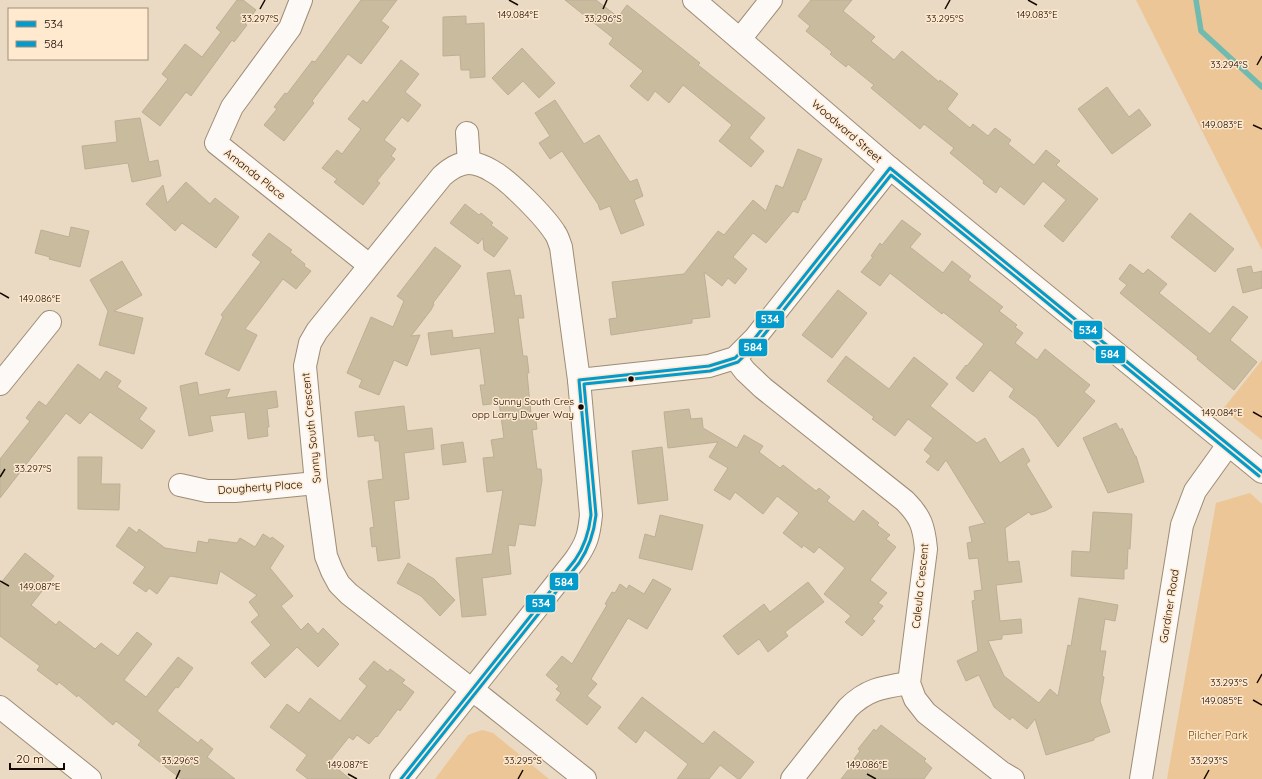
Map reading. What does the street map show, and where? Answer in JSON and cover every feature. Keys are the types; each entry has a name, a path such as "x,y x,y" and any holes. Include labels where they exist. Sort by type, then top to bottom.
{"street":[{"name":"Amanda Place","path":"301,0 290,28 232,107 216,143 369,265"},
{"name":"Woodward Street","path":"694,0 890,168 1262,472"},
{"path":"740,38 771,0"},
{"path":"401,779 575,560 585,546 589,532 591,515 579,380 561,247 556,234 548,223 510,185 493,171 469,163 467,133"},
{"name":"Sunny South Crescent","path":"469,163 456,166 442,176 369,265 317,331 310,343 305,366 316,483 326,556 339,584 349,594 586,779"},
{"path":"579,380 709,366 735,358 755,338 890,168"},
{"path":"0,384 50,322"},
{"name":"Caleula Crescent","path":"735,358 745,371 763,388 905,501 915,511 921,521 925,532 926,549 909,683"},
{"name":"Gardiner Road","path":"1141,779 1182,526 1195,491 1228,445"},
{"name":"Dougherty Place","path":"180,485 207,491 235,491 316,483"},
{"path":"792,779 855,700 866,693 885,687 909,683 915,699 926,712 1001,772 1013,779"},
{"path":"0,707 90,779"}],"green space":[{"path":"1136,0 1262,0 1262,250"},
{"path":"1262,360 1262,440 1223,409"},
{"name":"Pilcher Park","path":"1250,493 1262,504 1262,779 1167,779 1216,503"},
{"path":"482,730 493,733 549,779 435,779 468,735"}],"building":[{"path":"237,0 243,0 256,10 245,24 247,25 234,42 232,40 191,96 186,92 160,126 142,112 168,79 162,74 185,44 202,57 221,32 216,28"},
{"path":"361,0 397,0 381,21 389,27 361,64 348,54 312,101 314,103 284,141 264,125 277,109 274,107 285,93 287,94 312,61 315,62"},
{"path":"565,0 596,0 618,17 627,5 700,63 698,65 765,118 749,138 764,151 751,167 719,141 732,125 683,85 669,103 655,91 648,101 630,86 643,71 609,44 613,38"},
{"path":"811,0 852,0 843,11 875,37 871,41 894,60 902,51 939,82 940,80 958,94 947,109 970,128 973,124 988,136 995,128 1011,140 1008,144 1034,165 1046,150 1060,161 1056,165 1098,199 1063,242 1044,226 1066,200 1043,181 1024,205 1000,186 996,193 983,183 984,181 950,153 954,148 924,124 920,129 871,88 874,85 848,64 846,67 830,54 832,52 806,31 810,26 798,16"},
{"path":"466,16 466,24 484,23 485,77 470,78 470,70 461,70 460,55 443,56 443,17"},
{"path":"522,48 555,83 539,98 523,81 508,95 492,78"},
{"path":"401,60 419,74 405,92 421,105 408,122 402,117 384,140 396,149 391,156 395,159 377,181 380,183 363,205 334,182 337,179 322,168 337,150 342,154 361,129 348,119 363,100 367,103"},
{"path":"1107,87 1129,117 1139,109 1151,125 1112,154 1078,109"},
{"path":"555,100 584,144 599,135 630,182 637,179 643,196 634,200 644,225 621,234 610,206 600,210 598,204 562,151 550,159 539,143 550,136 535,113"},
{"path":"140,118 149,162 158,160 161,176 132,182 128,163 85,169 82,146 117,142 115,121"},
{"path":"798,149 822,159 805,200 803,200 798,213 793,211 766,243 753,233 733,257 747,269 735,284 728,278 722,286 704,272 710,317 692,319 692,323 611,335 609,319 617,318 612,282 684,274 718,231 724,235 753,200 766,211 776,185 783,188"},
{"path":"186,182 210,204 215,198 239,217 216,248 182,223 175,231 146,204 163,185 167,203"},
{"path":"465,204 479,215 481,213 493,223 491,225 508,238 494,257 484,250 483,238 478,244 450,223"},
{"path":"1190,213 1234,249 1215,272 1171,237"},
{"path":"902,220 921,234 910,247 943,273 952,261 971,276 968,280 1003,307 999,311 1017,325 1015,327 1023,333 1015,343 1037,360 1045,349 1090,385 1084,392 1095,401 1058,447 1037,418 1009,397 1014,389 990,370 973,392 956,378 984,344 943,312 942,314 890,273 880,286 861,272 873,257 871,256 880,243 882,245"},
{"path":"71,227 89,231 80,267 49,259 50,257 35,253 41,230 69,237"},
{"path":"269,233 292,250 290,252 311,271 296,289 283,279 245,329 257,335 239,371 205,354 223,317 221,315 261,262 252,255"},
{"path":"435,247 461,266 433,303 434,304 431,310 411,336 420,335 407,366 394,360 379,395 359,387 362,380 347,373 371,317 393,327 404,301 397,296"},
{"path":"122,261 142,295 114,311 143,318 134,354 99,345 108,311 90,280"},
{"path":"1130,264 1143,274 1148,269 1167,284 1159,293 1210,334 1233,306 1248,317 1230,340 1257,362 1234,390 1197,359 1198,357 1120,293 1127,285 1119,279"},
{"path":"1251,266 1253,273 1262,271 1262,288 1243,293 1237,269"},
{"path":"510,270 515,296 521,295 524,318 518,318 523,356 527,356 531,414 535,413 537,429 532,430 537,469 541,469 542,480 535,526 519,524 515,546 508,545 511,574 482,578 486,615 462,617 456,558 492,554 503,490 487,492 483,458 494,457 491,440 504,438 499,403 483,405 480,385 485,385 480,348 431,355 428,333 452,330 453,338 495,333 487,273"},
{"path":"838,290 867,313 832,358 802,335"},
{"path":"846,356 889,389 914,357 948,384 930,406 977,443 985,438 1000,463 1023,448 1030,461 1026,464 1052,507 1045,511 1031,515 1029,512 1005,528 1008,562 1019,561 1022,582 996,585 1000,621 1021,619 1022,633 1002,635 1002,639 988,641 1004,676 1039,703 1050,689 1058,696 1068,645 1071,646 1079,598 1118,605 1115,621 1105,619 1100,651 1106,651 1100,701 1110,732 1094,738 1094,740 1046,755 1035,719 1027,729 1012,717 1010,720 994,707 979,675 966,681 957,661 978,651 972,601 975,600 974,591 982,590 978,558 969,559 967,543 972,542 969,527 985,523 946,460 938,471 926,462 931,456 924,450 933,438 908,419 895,436 872,419 874,417 827,381"},
{"path":"78,364 100,380 106,371 121,381 117,387 147,408 139,419 155,431 142,449 90,412 80,424 66,413 0,498 0,459 30,421 26,418 39,401 46,406"},
{"path":"197,382 199,395 230,389 226,398 276,391 278,407 267,409 269,427 267,427 268,436 248,439 245,412 210,416 213,431 189,436 180,386"},
{"path":"404,406 407,431 432,428 434,449 404,453 409,499 394,501 400,558 378,561 376,546 372,547 370,528 374,527 368,481 383,479 379,441 375,441 374,435 358,437 355,412"},
{"path":"689,409 691,419 702,418 703,428 737,448 744,435 763,446 759,452 780,468 783,465 816,491 819,488 830,497 827,501 854,522 863,510 879,523 877,525 890,535 886,539 896,547 870,580 887,593 878,603 883,606 872,619 875,621 862,636 845,622 851,616 824,594 845,568 819,547 814,553 803,545 802,548 783,533 799,513 777,496 763,514 735,492 730,500 714,490 728,468 709,457 718,442 668,448 664,412"},
{"path":"1116,423 1120,430 1122,428 1136,456 1144,482 1108,493 1083,438"},
{"path":"463,442 466,462 443,465 441,445"},
{"path":"662,447 668,500 638,504 632,451"},
{"path":"78,457 102,457 101,484 120,484 119,510 78,509"},
{"path":"1093,512 1132,514 1130,549 1128,548 1127,569 1124,569 1124,579 1071,576 1072,551 1090,552"},
{"path":"660,515 703,525 692,570 639,558 645,534 655,537"},
{"path":"129,527 137,533 139,529 165,548 196,553 198,541 208,543 209,539 237,543 240,538 255,547 263,534 271,539 272,537 284,546 270,568 293,596 281,606 301,630 308,623 318,634 323,628 339,644 318,667 297,647 265,678 251,663 271,645 251,622 259,615 249,602 257,595 220,571 217,584 170,576 157,594 149,588 146,592 133,583 145,567 116,546"},
{"path":"25,553 54,576 31,605 56,625 59,621 95,649 101,643 118,656 137,632 152,644 124,680 146,697 178,657 193,668 178,688 176,687 157,711 198,743 201,739 213,749 207,757 235,779 181,779 138,745 141,741 116,721 113,725 78,695 77,697 59,682 57,685 37,670 40,666 0,636 0,584"},
{"path":"408,563 434,579 455,600 440,616 421,596 397,583"},
{"path":"653,579 671,589 647,629 628,618 591,679 597,684 587,696 601,707 587,725 556,700 561,693 556,689 559,686 546,675 562,656 572,664 607,605 605,604 612,592 615,593 620,584 627,589 629,585 644,594"},
{"path":"808,582 824,602 785,632 788,636 768,652 759,639 738,655 723,636 764,604 770,612"},
{"path":"374,661 388,672 390,669 405,680 402,683 414,692 400,711 398,709 377,737 376,736 369,744 357,735 353,740 349,737 329,762 350,779 308,779 296,770 307,755 270,727 287,704 299,713 310,698 340,721 367,686 359,679"},
{"path":"642,697 703,744 714,731 754,762 740,779 720,765 709,779 677,779 688,764 645,730 636,743 618,728"},
{"path":"881,725 926,759 924,761 932,768 924,779 841,779 856,760 854,759 860,751 858,749 874,729 876,731"}],"waterway":[{"path":"1196,0 1201,31 1262,87"}],"transit line":[{"name":"534","path":"401,779 575,560 584,544 588,533 591,515 579,380 709,366 735,358 755,338 890,168 1262,472"},
{"name":"584","path":"407,779 579,563 588,546 594,528 596,515 584,384 710,371 738,362 759,341 891,175 1259,476"}],"place":[{"name":"Sunny South Cres opp Larry Dwyer Way","path":"581,407"}]}
